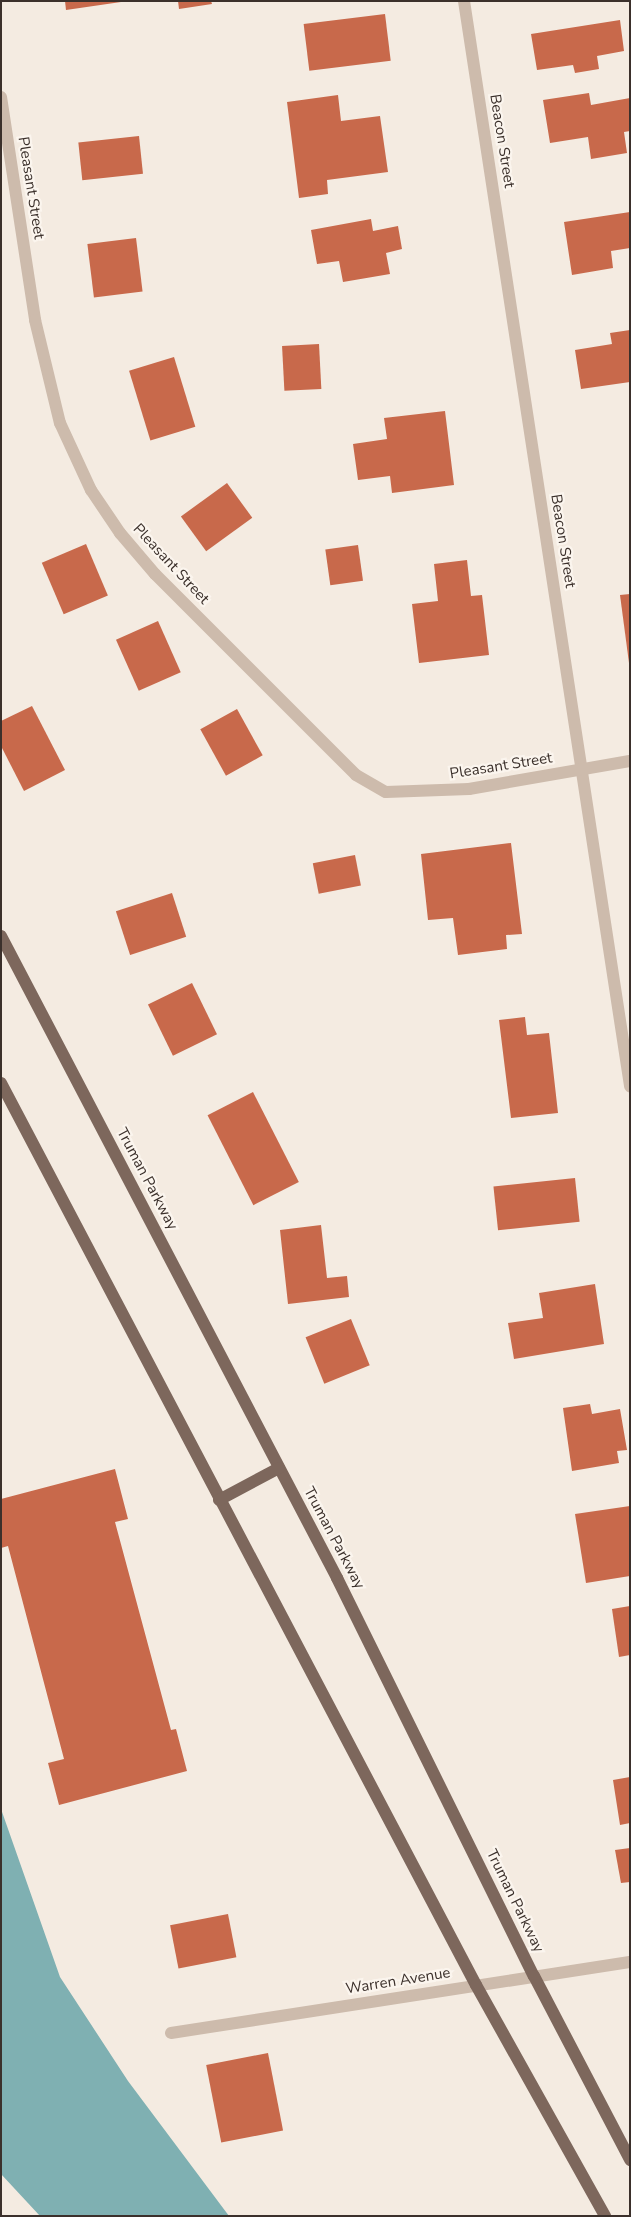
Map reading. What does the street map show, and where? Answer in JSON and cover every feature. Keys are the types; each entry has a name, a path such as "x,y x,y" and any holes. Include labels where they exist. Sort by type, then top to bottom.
{"main road":[{"name":"Truman Parkway","path":"1,936 368,1639 534,1976 630,2160"},
{"path":"1,1083 476,1985 605,2216"},
{"path":"219,1500 279,1468"}],"street":[{"name":"Beacon Street","path":"464,1 629,1080"},
{"name":"Pleasant Street","path":"1,97 35,320 60,423 91,490 135,552 349,768 375,788 399,794 437,792 630,761"},
{"name":"Warren Avenue","path":"171,2033 630,1962"}],"water":[{"path":"1,1809 60,1977 128,2081 229,2216 40,2216 1,2174"}],"building":[{"path":"65,1 121,1 121,2 66,10"},
{"path":"178,1 211,1 212,4 179,9"},
{"path":"385,14 391,61 309,71 304,24"},
{"path":"620,20 624,51 597,56 599,69 575,73 573,65 537,70 531,34"},
{"path":"589,93 591,105 630,98 630,131 624,132 627,153 591,159 588,137 550,143 543,100"},
{"path":"338,95 341,121 380,116 388,172 327,180 328,194 299,198 287,102"},
{"path":"139,136 143,174 82,180 78,142"},
{"path":"630,212 630,248 611,251 613,268 572,275 564,222"},
{"path":"371,219 373,231 398,226 402,249 386,253 390,274 343,282 339,261 317,264 311,230"},
{"path":"136,238 143,292 94,298 87,244"},
{"path":"630,330 630,382 581,389 575,350 612,344 610,333"},
{"path":"319,344 321,389 284,391 282,346"},
{"path":"174,357 195,427 150,441 129,371"},
{"path":"445,411 454,485 392,493 390,476 358,480 353,444 387,439 384,418"},
{"path":"227,483 252,518 206,551 181,517"},
{"path":"86,544 108,596 64,614 42,563"},
{"path":"358,545 363,581 330,585 325,550"},
{"path":"467,560 471,596 482,595 489,655 419,663 412,604 438,601 434,564"},
{"path":"630,594 630,663 629,663 620,595"},
{"path":"158,621 181,672 139,691 116,640"},
{"path":"32,706 65,770 24,791 1,746 1,721"},
{"path":"237,709 263,755 226,776 200,729"},
{"path":"511,843 522,934 506,935 507,949 458,955 453,918 428,920 421,854"},
{"path":"355,855 361,885 319,894 313,863"},
{"path":"172,893 186,937 130,955 116,911"},
{"path":"192,983 217,1034 173,1056 148,1004"},
{"path":"525,1017 527,1035 549,1033 558,1113 511,1118 499,1020"},
{"path":"253,1092 299,1182 253,1205 208,1115"},
{"path":"575,1178 580,1222 498,1230 493,1187"},
{"path":"321,1225 327,1278 347,1276 349,1297 288,1304 280,1230"},
{"path":"595,1284 604,1344 514,1359 508,1323 543,1318 539,1293"},
{"path":"351,1319 370,1365 324,1384 306,1337"},
{"path":"590,1404 592,1414 620,1409 627,1450 617,1451 619,1463 572,1471 563,1408"},
{"path":"115,1469 128,1519 115,1522 171,1730 176,1729 187,1771 59,1805 48,1763 64,1759 8,1546 1,1548 1,1499"},
{"path":"630,1506 630,1576 586,1583 575,1514"},
{"path":"630,1606 630,1655 619,1657 612,1609"},
{"path":"630,1777 630,1823 620,1825 613,1780"},
{"path":"630,1848 630,1882 621,1883 615,1850"},
{"path":"228,1914 236,1957 178,1968 170,1925"},
{"path":"268,2053 283,2131 221,2143 206,2065"}]}
